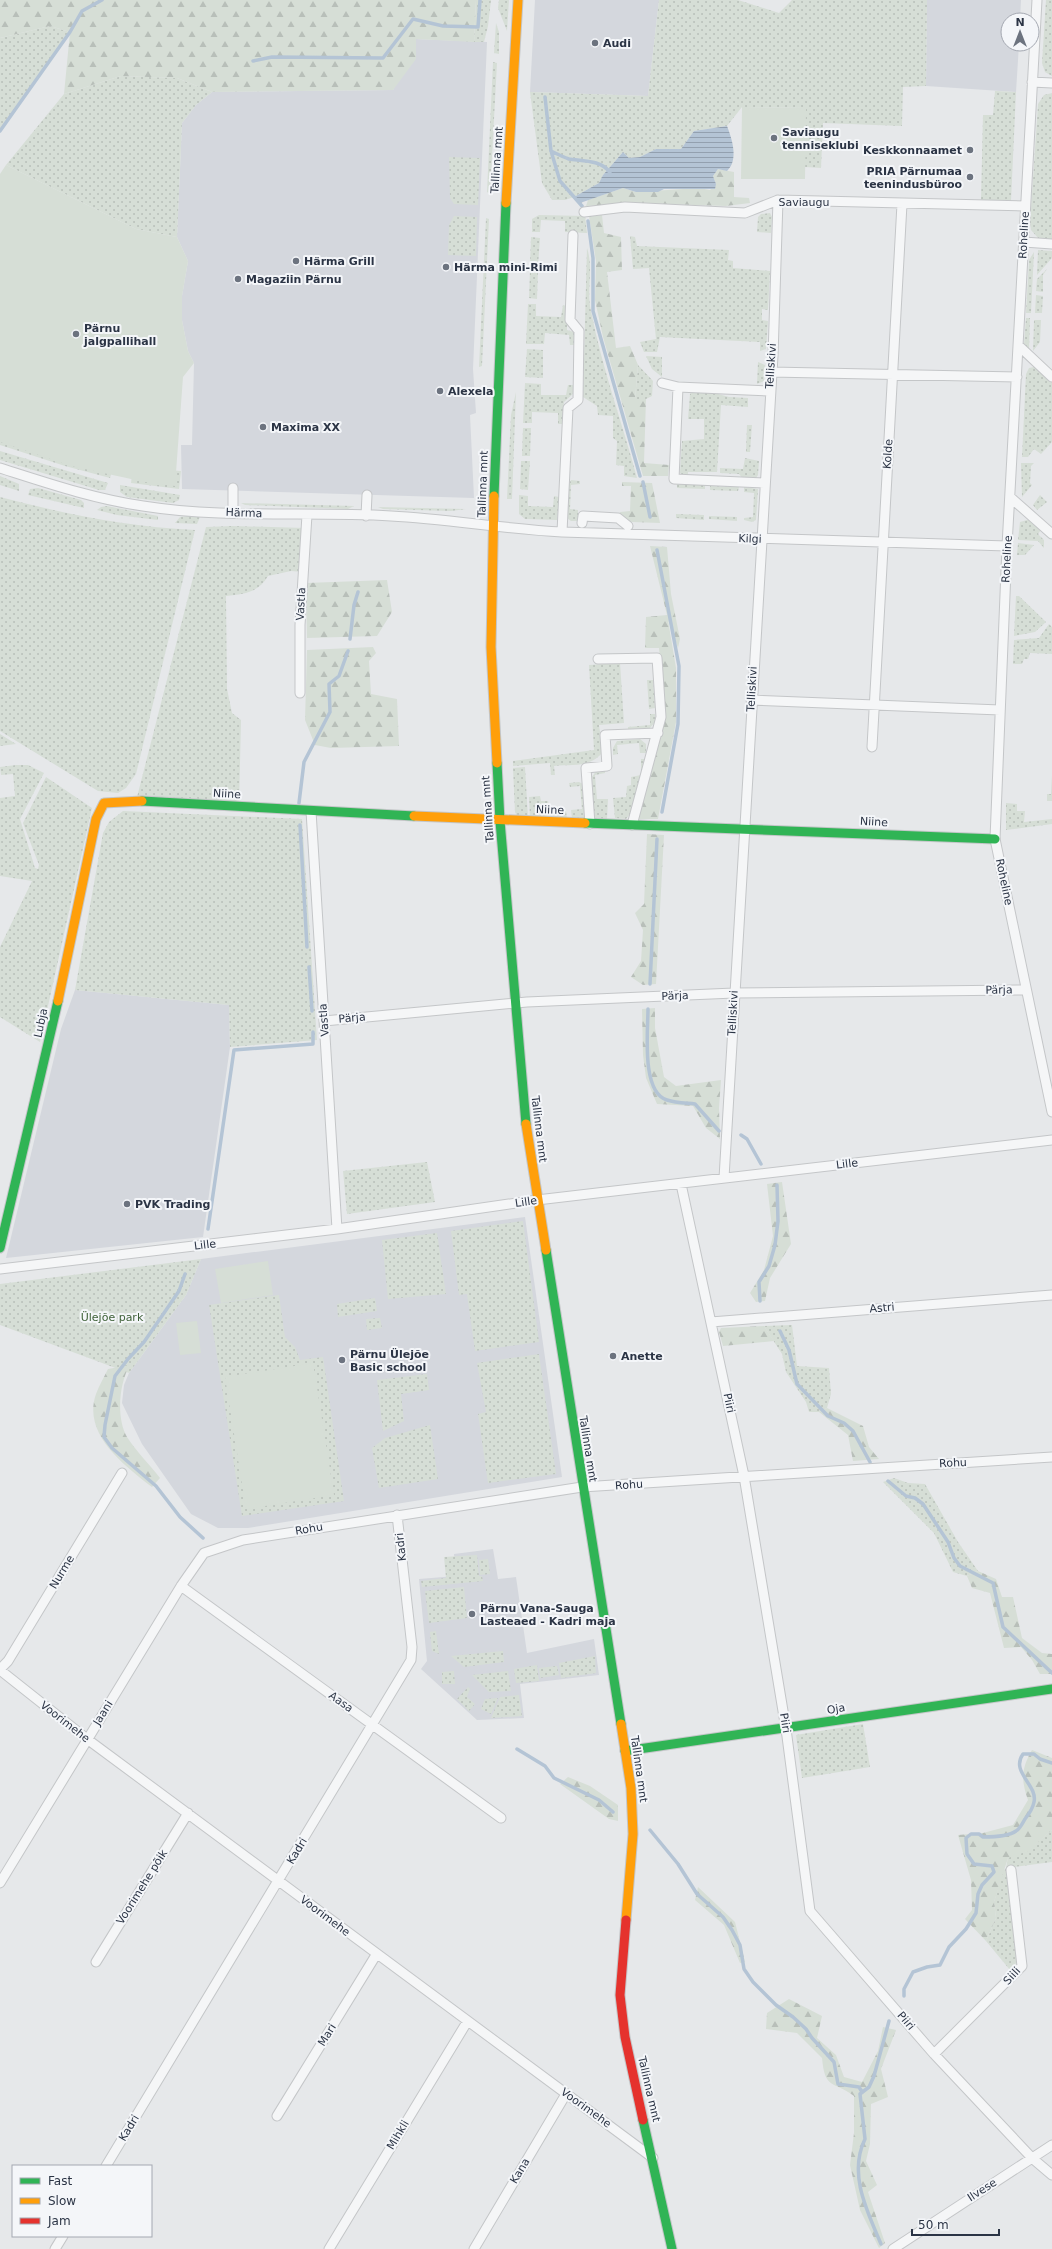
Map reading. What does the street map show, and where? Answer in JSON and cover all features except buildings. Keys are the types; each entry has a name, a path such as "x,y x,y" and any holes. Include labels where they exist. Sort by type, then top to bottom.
{"main road":[{"name":"Tallinna mnt","path":"518,0 506,202 493,525 491,647 500,821 514,1003 525,1119 582,1487 631,1788 633,1834 620,1995 625,2037 672,2249"},
{"name":"Niine","path":"104,803 136,801 500,821 744,828 995,839"},
{"name":"Lubja","path":"0,1248 49,1045 96,819 104,803"},
{"name":"Oja","path":"624,1751 786,1729 985,1697 1052,1689"}],"street":[{"name":"Roheline","path":"1037,0 1007,546 995,839 1052,1112"},
{"path":"1032,82 1052,83"},
{"name":"Saviaugu","path":"584,212 625,207 744,212 778,200 1025,206"},
{"name":"Telliskivi","path":"724,1178 771,372 778,200"},
{"name":"Kolde","path":"872,747 873,704 902,204"},
{"path":"562,532 568,408 578,400 579,331 570,320 573,235"},
{"path":"1024,242 1052,244"},
{"path":"1019,346 1052,377"},
{"path":"771,372 1017,377"},
{"path":"662,383 678,387 769,391"},
{"path":"678,387 674,479 764,483"},
{"name":"Härma","path":"0,468 111,501 145,507 233,512 366,516 493,525"},
{"path":"233,488 233,512"},
{"path":"366,495 366,516"},
{"path":"1010,496 1052,534"},
{"name":"Vastla","path":"300,693 300,625 307,515"},
{"path":"582,523 583,516 618,518 628,526"},
{"name":"Kilgi","path":"493,525 514,529 562,532 761,540 1007,546"},
{"path":"598,659 657,658 661,717 658,733 632,825"},
{"path":"751,700 1000,710"},
{"path":"590,824 586,768 607,766 605,736 658,733"},
{"name":"Vastla","path":"311,811 337,1229"},
{"name":"Pärja","path":"324,1021 514,1003 734,993 1026,990"},
{"name":"Lille","path":"0,1269 337,1229 537,1200 1052,1140"},
{"name":"Piiri","path":"681,1184 744,1476 786,1729 810,1911 934,2054 1032,2158 1052,2175"},
{"name":"Astri","path":"711,1322 1052,1295"},
{"name":"Rohu","path":"182,1586 204,1553 243,1540 582,1487 1052,1458"},
{"name":"Nurme","path":"0,1669 8,1661 122,1473"},
{"name":"Kadri","path":"107,2165 411,1660 412,1647 397,1515"},
{"name":"Aasa","path":"182,1586 372,1726 501,1818"},
{"name":"Jaani","path":"0,1883 182,1586"},
{"name":"Voorimehe","path":"0,1669 87,1739 376,1955 653,2158"},
{"name":"Voorimehe põik","path":"96,1962 188,1813"},
{"name":"Siili","path":"934,2054 1022,1966 1011,1870"},
{"name":"Mari","path":"277,2116 376,1955"},
{"name":"Mihkli","path":"329,2249 467,2022"},
{"name":"Kana","path":"474,2249 566,2094"},
{"name":"Ilvese","path":"893,2249 1052,2145"},
{"path":"55,2249 62,2237"}],"shaded area":[{"path":"535,0 659,0 648,96 530,92"},
{"path":"927,0 1021,0 1020,12 1000,12 1000,52 1018,52 1016,92 926,86"},
{"path":"416,39 487,42 473,369 476,413 470,415 474,498 182,489 181,445 192,445 194,363 188,351 182,320 182,296 188,261 177,237 182,123 196,105 212,92 393,90"},
{"path":"75,990 229,1005 230,1047 203,1237 6,1258 61,1029"},
{"name":"Pärnu Ülejõe Basic school","path":"525,1217 562,1477 248,1528 218,1528 191,1514 142,1444 122,1403 124,1385 129,1373 186,1295 201,1259"},
{"name":"Pärnu Vana-Sauga Lasteaed - Kadri maja","path":"493,1549 498,1579 516,1577 527,1653 594,1639 599,1675 520,1684 524,1718 477,1720 421,1669 427,1661 419,1579 456,1576 454,1554"}],"green space":[{"path":"0,0 476,0 474,42 416,39 416,59 393,90 212,92 177,78 121,76 64,94 70,32 50,26 0,38"},
{"path":"476,0 491,0 488,26 484,42 474,42"},
{"path":"499,0 509,0 507,31 498,8"},
{"path":"659,0 738,0 779,13 792,0 927,0 926,86 903,87 902,126 823,123 821,168 805,167 805,108 742,107 727,126 694,131 681,149 656,149 640,157 629,158 623,152 603,175 599,183 574,197 565,200 552,200 542,183 530,92 648,96"},
{"path":"1046,0 1052,0 1052,76 1045,72 1042,63"},
{"path":"496,23 499,32 499,54 494,53"},
{"path":"50,26 70,32 0,131 0,38"},
{"path":"493,62 497,63 490,194 487,192"},
{"path":"121,76 177,78 212,92 196,105 182,123 177,237 136,229 6,165 64,94"},
{"path":"995,91 1016,92 1011,201 981,200 983,115 993,115"},
{"path":"1052,93 1052,239 1039,239 1031,230 1030,224 1038,104 1044,95"},
{"name":"Saviaugu tenniseklubi","path":"742,107 806,108 805,179 741,179"},
{"path":"449,157 480,158 478,205 454,204 450,198"},
{"path":"6,165 136,229 177,237 188,261 182,296 182,320 188,351 194,363 183,377 175,486 145,482 71,466 0,442 0,174"},
{"path":"718,169 734,172 734,197 749,198 750,203 726,206 633,203 586,206 588,200 623,188 636,192 699,188 710,190 716,184 713,176"},
{"path":"770,213 772,217 771,233 757,232 758,217 761,214"},
{"path":"539,215 585,216 587,233 565,232 565,221 541,220 540,232 532,232 532,219"},
{"path":"602,215 604,233 621,237 622,270 607,272 616,348 630,346 638,365 635,399 646,399 644,463 669,465 668,476 643,476 603,337 595,300 596,261 589,216"},
{"path":"454,216 477,217 476,256 448,255 449,225"},
{"path":"486,218 489,219 482,366 479,367"},
{"path":"630,236 635,237 637,246 729,250 728,260 733,261 733,268 770,271 768,310 762,309 762,320 768,321 766,349 760,351 760,342 660,337 657,352 644,352 640,342 656,339 649,268 633,269"},
{"path":"531,237 540,238 538,266 530,265"},
{"path":"587,248 590,264 589,295 596,332 606,374 637,478 624,476 624,466 616,465 617,441 613,438 613,416 598,415 597,406 583,397"},
{"path":"1038,250 1052,251 1052,258 1037,275"},
{"path":"1034,252 1031,313 1026,313 1029,260"},
{"path":"1047,269 1043,275 1043,292 1036,291 1037,279"},
{"path":"530,270 538,271 537,299 529,298"},
{"path":"1036,295 1043,296 1042,313 1035,313"},
{"path":"528,304 536,304 536,316 561,317 563,305 567,306 567,330 574,332 574,345 570,345 569,335 545,333 544,344 526,344"},
{"path":"1026,318 1030,318 1029,350 1024,344"},
{"path":"1034,320 1041,320 1040,342 1033,351"},
{"path":"527,349 543,350 543,378 525,377"},
{"path":"646,356 662,357 662,377 652,369"},
{"path":"758,362 765,365 764,381 757,384"},
{"path":"638,365 653,381 652,396 646,399 635,399"},
{"path":"1034,367 1052,382 1052,442 1041,454 1034,449 1028,457 1022,457 1026,374 1029,368"},
{"path":"525,383 541,384 541,395 566,395 568,385 574,385 574,393 564,402 562,424 558,424 558,413 532,412 532,423 523,423"},
{"path":"704,390 729,397 748,398 748,407 721,405 717,472 688,472 688,478 680,473 682,441 704,439 704,419 688,419 690,394 694,391"},
{"path":"516,392 512,499 507,499 511,415"},
{"path":"747,425 752,425 750,452 746,452"},
{"path":"523,428 531,428 530,456 522,456"},
{"path":"0,438 113,468 110,478 65,466 0,445"},
{"path":"0,451 108,483 105,490 99,490 0,460"},
{"path":"745,458 759,461 758,475 754,481 744,480 739,474 720,473 720,468 743,469"},
{"path":"521,461 530,461 528,490 520,489"},
{"path":"1021,463 1034,463 1031,466 1030,483 1032,485 1022,497"},
{"path":"133,467 181,471 179,489 131,483"},
{"path":"0,476 19,484 19,491 0,485"},
{"path":"571,480 580,481 580,484 571,485 570,509 578,510 578,521 571,521 567,518 568,486"},
{"path":"622,482 652,483 660,523 632,522 621,516 620,512 630,511 631,486 622,486"},
{"path":"677,484 705,485 705,489 677,488"},
{"path":"120,485 180,495 179,500 173,503 127,497 120,492"},
{"path":"710,486 739,487 738,491 710,490"},
{"path":"744,487 758,489 756,520 752,522 744,520 744,518 753,517 754,493 744,492"},
{"path":"38,488 81,500 84,503 84,508 28,495 30,489"},
{"path":"519,495 528,496 528,506 553,507 554,496 559,497 557,520 525,519 519,514"},
{"path":"1040,495 1047,502 1037,510 1033,505"},
{"path":"0,497 97,519 146,526 195,530 136,774 126,788 118,793 98,791 0,731"},
{"path":"241,503 354,506 348,509 245,505"},
{"path":"107,506 158,516 158,520 117,515 97,510 101,507"},
{"path":"378,507 466,509 451,511 383,509"},
{"path":"676,514 704,515 704,520 676,518"},
{"path":"709,516 737,517 737,521 709,519"},
{"path":"180,517 200,517 197,524 175,523"},
{"path":"1031,520 1041,530 1038,534 1044,540 1044,548 1038,541 1018,540 1020,522"},
{"path":"233,526 306,528 303,572 291,571 268,576 260,586 250,592 226,596 227,689 232,713 241,720 239,807 136,801 206,527"},
{"path":"1018,543 1034,545 1025,555 1017,555"},
{"path":"650,546 667,547 671,594 680,639 678,648 668,620 676,668 676,722 658,819 638,819 663,696 659,648 645,648 646,617 667,615"},
{"path":"387,580 392,612 377,636 307,638 306,583"},
{"path":"1016,596 1019,596 1046,622 1035,632 1014,636"},
{"path":"1049,624 1052,627 1052,654 1030,653 1028,659 1024,659 1022,664 1013,664 1014,640 1039,638"},
{"path":"373,647 376,653 369,661 371,694 397,699 399,746 331,748 315,745 305,720 307,650"},
{"path":"620,663 624,723 599,725 603,752 598,757 587,763 554,766 555,775 551,775 550,763 513,766 513,761 594,750 589,665"},
{"path":"647,680 653,680 655,708 649,709"},
{"path":"650,714 655,714 655,722 650,728 628,729 628,727 650,725"},
{"path":"0,734 16,744 0,746"},
{"path":"640,739 646,744 646,753 640,753 639,743 617,745 618,754 613,755 613,748 617,741"},
{"path":"641,759 647,759 630,814 626,819 615,818 613,798 626,797 627,786 631,785 631,777 641,775"},
{"path":"28,765 44,773 20,819 35,868 38,869 39,865 23,823 46,777 92,808 40,1042 0,1017 0,947 32,881 0,876 0,798 15,796 13,774 1,775 0,767"},
{"path":"525,767 528,818 518,818 515,812 513,768"},
{"path":"605,770 605,773 595,775 597,799 608,799 607,819 596,819 594,815 592,777 596,771"},
{"path":"1052,775 1052,801 1047,801 1047,794 1051,794"},
{"path":"579,782 583,784 587,814 584,820 572,819 571,810 582,809 580,786 570,787 569,783"},
{"path":"540,796 541,801 548,801 550,811 566,811 567,819 530,819 529,797"},
{"path":"1006,803 1017,804 1017,811 1025,811 1024,822 1052,819 1052,824 1006,830"},
{"path":"123,811 302,819 317,1040 230,1047 229,1005 75,990 103,833 109,822"},
{"path":"647,834 664,835 656,984 643,985 631,977 641,961 643,930 635,913 644,904"},
{"path":"655,1008 655,1028 664,1077 676,1086 721,1080 719,1108 720,1139 706,1128 693,1106 657,1104 646,1078 643,1055 642,1009"},
{"path":"427,1162 435,1202 347,1214 343,1171"},
{"path":"782,1182 791,1244 770,1278 765,1301 756,1302 750,1293 764,1270 773,1236 767,1184"},
{"path":"523,1221 539,1342 475,1351 467,1294 459,1295 451,1231"},
{"path":"437,1233 446,1294 388,1299 382,1240"},
{"name":"Ülejõe park","path":"201,1259 186,1295 129,1373 0,1325 0,1284"},
{"path":"268,1261 273,1295 221,1303 215,1269"},
{"path":"279,1295 285,1337 295,1347 300,1360 323,1357 344,1501 242,1516 209,1305"},
{"path":"375,1298 377,1311 338,1317 337,1304"},
{"path":"380,1318 382,1328 367,1330 366,1319"},
{"path":"197,1321 201,1353 180,1355 176,1323"},
{"path":"792,1325 797,1366 829,1368 831,1394 827,1408 819,1412 809,1412 806,1402 786,1372 782,1354 764,1326"},
{"path":"764,1326 774,1341 723,1346 719,1332 721,1328"},
{"path":"539,1354 556,1474 488,1483 478,1414 486,1412 477,1363"},
{"path":"313,1363 334,1495 246,1509 225,1377"},
{"path":"130,1365 126,1372 121,1391 121,1420 127,1437 160,1478 152,1487 129,1469 108,1447 100,1435 95,1422 93,1409 96,1394 108,1369"},
{"path":"427,1374 429,1390 401,1394 404,1421 383,1431 377,1380"},
{"path":"827,1408 863,1426 869,1447 879,1459 853,1461 848,1435 819,1412"},
{"path":"430,1425 438,1479 379,1488 372,1448 385,1438"},
{"path":"894,1478 908,1483 925,1484 958,1542 978,1571 967,1576 953,1572 934,1533 883,1482"},
{"path":"477,1555 479,1576 482,1576 483,1581 422,1587 421,1581 446,1578 444,1557"},
{"path":"488,1559 490,1574 480,1575 479,1560"},
{"path":"978,1571 996,1579 1002,1597 1013,1597 1022,1638 1042,1653 1052,1654 1052,1674 1040,1674 1032,1660 1021,1647 1004,1648 990,1593 972,1588 967,1576"},
{"path":"464,1587 467,1618 429,1623 425,1591"},
{"path":"436,1631 439,1654 432,1651 430,1632"},
{"path":"503,1651 504,1662 464,1667 451,1656"},
{"path":"595,1656 596,1673 561,1678 559,1663"},
{"path":"537,1665 539,1681 516,1683 514,1669"},
{"path":"557,1666 559,1675 540,1678 539,1668"},
{"path":"454,1671 455,1684 442,1684 442,1672"},
{"path":"508,1671 511,1691 489,1692 472,1675"},
{"path":"468,1687 470,1689 467,1697 475,1704 469,1711 457,1699"},
{"path":"519,1695 522,1716 491,1718 500,1697"},
{"path":"498,1698 491,1714 481,1709 485,1699"},
{"path":"863,1724 870,1767 802,1778 796,1735"},
{"path":"1032,1750 1052,1758 1052,1830 1028,1851 1008,1858 994,1902 996,1918 986,1941 965,1919 972,1910 971,1880 958,1835 983,1833 1013,1825 1028,1800 1023,1775 1028,1757"},
{"path":"568,1777 590,1786 618,1805 618,1821 609,1819 560,1784"},
{"path":"1052,1830 1052,1862 1006,1868 1008,1857 1027,1851"},
{"path":"1006,1868 1017,1962 1010,1970 986,1941 996,1918 994,1902 1003,1871"},
{"path":"698,1887 735,1922 745,1962 740,1963 724,1925 695,1900"},
{"path":"789,1999 822,2016 817,2038 836,2055 844,2077 862,2082 878,2051 883,2027 896,2030 881,2069 888,2097 871,2104 870,2144 866,2161 877,2185 868,2192 885,2243 879,2248 860,2210 850,2165 854,2133 854,2096 828,2080 823,2068 822,2058 797,2033 766,2029 767,2013"}],"water":[{"path":"727,126 731,137 734,155 733,161 727,171 718,169 713,176 716,184 715,189 664,189 658,192 636,192 623,188 580,203 574,197 599,183 603,175 623,152 629,158 640,157 656,149 681,149 694,131"}],"waterway":[{"path":"0,131 70,32 82,11 102,0"},
{"path":"253,61 272,57 383,58 413,19 443,26 478,27 480,0"},
{"path":"545,97 551,151 560,181 582,206"},
{"path":"551,151 569,159 597,163 607,169 610,173"},
{"path":"588,221 593,258 593,311 640,476"},
{"path":"643,482 650,517"},
{"path":"657,550 679,666 678,724 662,812"},
{"path":"350,639 354,605 358,592"},
{"path":"299,803 304,762 330,712 329,684 339,676 348,651"},
{"path":"300,825 307,947"},
{"path":"650,984 657,839"},
{"path":"309,967 312,1011"},
{"path":"648,1009 647,1045 653,1086 659,1095 667,1100 695,1104 719,1131"},
{"path":"208,1229 234,1050 313,1044 313,1032"},
{"path":"741,1135 747,1139 761,1164"},
{"path":"760,1301 759,1282 769,1266 775,1245 778,1221 777,1185"},
{"path":"185,1274 179,1291 164,1313 144,1342 115,1376 104,1437 112,1448 156,1486 180,1517 203,1538"},
{"path":"780,1331 789,1350 797,1384 828,1416 844,1423 853,1431 870,1462"},
{"path":"888,1481 906,1496 915,1498 923,1504 948,1542 954,1558 960,1566 993,1583 1003,1627 1052,1673"},
{"path":"517,1749 545,1766 554,1778 599,1800 613,1812"},
{"path":"904,1996 904,1989 913,1972 927,1967 940,1965 949,1947 966,1929 976,1913 978,1894 982,1885 994,1872 992,1866 974,1864 967,1854 966,1838 971,1834 979,1834 983,1837 1000,1836 1013,1833 1017,1830 1031,1811 1034,1802 1032,1790 1020,1767 1020,1761 1023,1754 1034,1754 1040,1759 1052,1763"},
{"path":"650,1830 678,1864 697,1894 723,1917 732,1930 740,1945 744,1969 753,1982 776,2005 793,2017 806,2029 812,2038 834,2062 838,2084 859,2087 862,2092"},
{"path":"881,2244 865,2206 859,2179 858,2166 860,2152 865,2139 860,2094 869,2087 874,2076 889,2021"}],"traffic: fast":[{"path":"494,496 506,203"},
{"path":"497,763 500,821 526,1124"},
{"path":"142,801 414,816"},
{"path":"585,823 995,839"},
{"path":"0,1248 58,1001"},
{"path":"546,1250 621,1724"},
{"path":"625,1751 1052,1689"},
{"path":"643,2120 672,2249"}],"traffic: slow":[{"path":"506,203 518,0"},
{"path":"494,496 491,647 497,763"},
{"path":"58,1001 96,819 104,803 142,801"},
{"path":"414,816 585,823"},
{"path":"526,1124 546,1250"},
{"path":"621,1724 631,1788 633,1834 626,1920"}],"traffic: jam":[{"path":"626,1920 620,1995 625,2037 643,2120"}],"place":[{"name":"Audi","path":"595,43"},
{"name":"Saviaugu tenniseklubi","path":"774,138"},
{"name":"Keskkonnaamet","path":"970,150"},
{"name":"PRIA Pärnumaa teenindusbüroo","path":"970,177"},
{"name":"Härma Grill","path":"296,261"},
{"name":"Härma mini-Rimi","path":"446,267"},
{"name":"Magaziin Pärnu","path":"238,279"},
{"name":"Pärnu jalgpallihall","path":"76,334"},
{"name":"Alexela","path":"440,391"},
{"name":"Maxima XX","path":"263,427"},
{"name":"PVK Trading","path":"127,1204"},
{"name":"Anette","path":"613,1356"},
{"name":"Pärnu Ülejõe Basic school","path":"342,1360"},
{"name":"Pärnu Vana-Sauga Lasteaed - Kadri maja","path":"472,1614"}]}
